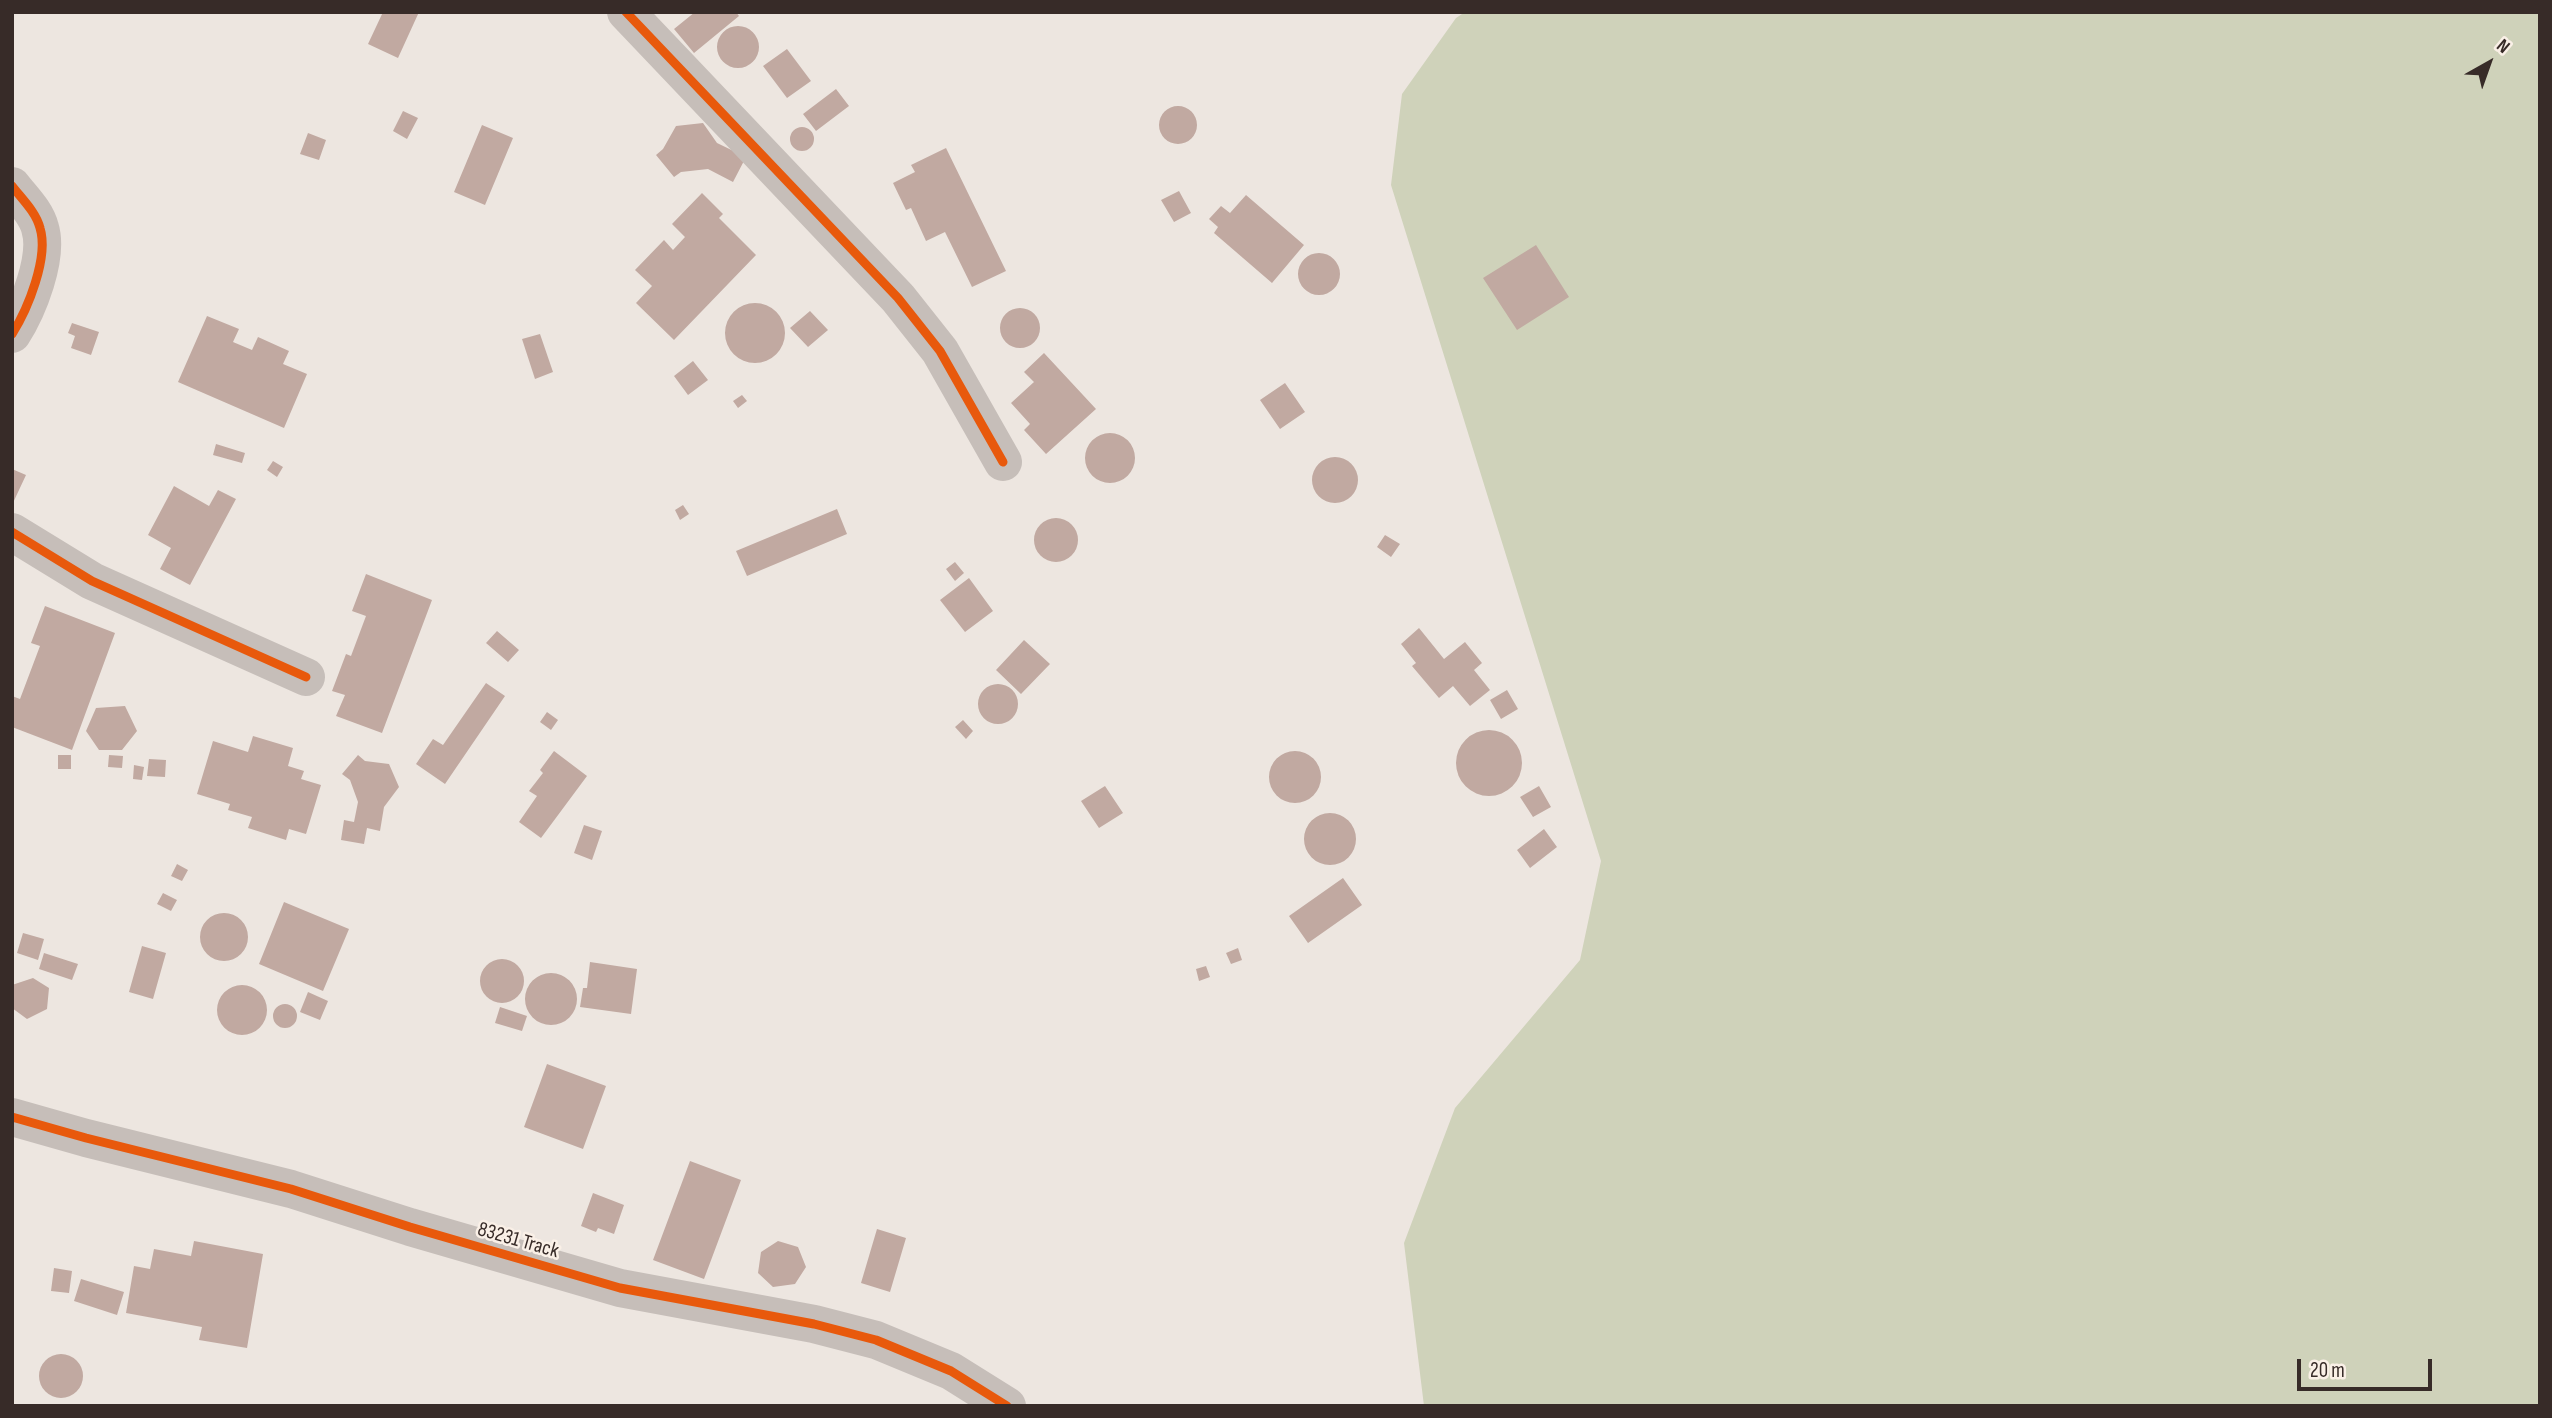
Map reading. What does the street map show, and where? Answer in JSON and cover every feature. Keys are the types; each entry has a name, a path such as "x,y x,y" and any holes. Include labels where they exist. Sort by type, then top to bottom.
{"street":[{"path":"626,12 898,298 940,351 1003,462"},
{"path":"12,186 33,213 40,228 42,248 29,300 12,334"},
{"path":"12,532 92,582 306,677"},
{"name":"83231 Track","path":"12,1117 99,1142 291,1189 620,1288 814,1324 876,1340 951,1371 1007,1406"}],"green space":[{"path":"1465,12 2540,12 2540,1406 1424,1406 1404,1243 1455,1108 1580,960 1601,861 1391,185 1402,94 1456,18"}],"building":[{"path":"383,12 419,12 398,58 368,44"},
{"path":"695,12 736,12 739,16 694,53 674,29"},
{"path":"738,26 753,32 759,47 753,62 738,68 723,62 717,47 723,32"},
{"path":"787,49 811,81 787,98 763,66"},
{"path":"836,89 849,106 816,131 803,114"},
{"path":"1178,106 1192,111 1197,125 1192,139 1178,144 1164,139 1159,125 1164,111"},
{"path":"403,111 418,118 407,139 393,131"},
{"path":"703,123 717,143 746,157 733,182 708,169 681,172 674,177 656,155 663,149 676,126"},
{"path":"482,125 513,138 485,205 454,192"},
{"path":"802,127 813,134 814,139 807,150 802,151 791,144 790,139 797,128"},
{"path":"308,133 326,140 319,160 300,154"},
{"path":"946,148 1006,271 972,287 945,232 926,241 911,208 906,210 893,183 915,172 911,165"},
{"path":"1179,191 1191,213 1174,222 1161,200"},
{"path":"702,193 723,214 719,218 756,255 674,340 636,303 652,286 635,270 664,240 673,250 685,237 672,224"},
{"path":"1246,195 1304,245 1272,283 1214,233 1218,227 1209,219 1221,206 1230,213"},
{"path":"1536,245 1569,297 1517,330 1483,278"},
{"path":"1319,253 1334,259 1340,274 1334,289 1319,295 1304,289 1298,274 1304,259"},
{"path":"749,303 761,303 780,316 785,333 783,345 772,358 761,363 749,363 730,350 725,339 725,327 738,308"},
{"path":"1020,308 1028,309 1034,314 1039,320 1039,336 1034,342 1028,347 1020,348 1012,347 1006,342 1001,336 1000,328 1001,320 1006,314 1012,309"},
{"path":"810,311 828,330 808,347 790,328"},
{"path":"207,316 239,329 233,342 252,350 258,337 289,351 283,364 307,374 284,428 178,382"},
{"path":"72,323 99,332 91,355 71,348 75,336 68,333"},
{"path":"540,334 553,372 535,379 522,339"},
{"path":"1044,353 1096,409 1046,454 1024,430 1030,424 1011,403 1034,382 1024,372"},
{"path":"693,361 708,380 688,395 674,376"},
{"path":"1285,383 1305,412 1280,429 1260,400"},
{"path":"742,395 747,401 738,408 733,401"},
{"path":"1110,433 1127,441 1135,458 1127,475 1110,483 1093,475 1085,458 1093,441"},
{"path":"216,444 245,453 242,463 213,455"},
{"path":"1335,457 1351,464 1358,480 1351,496 1335,503 1319,496 1312,480 1319,464"},
{"path":"273,461 283,467 277,477 267,470"},
{"path":"12,469 26,475 12,505"},
{"path":"174,486 209,506 218,490 236,499 190,585 160,569 171,548 148,535"},
{"path":"683,505 689,514 680,520 675,510"},
{"path":"837,509 847,534 747,576 736,551"},
{"path":"1056,518 1072,524 1078,540 1072,556 1056,562 1040,556 1034,540 1040,524"},
{"path":"1385,535 1400,544 1391,557 1377,547"},
{"path":"955,562 964,573 955,581 946,569"},
{"path":"366,574 432,600 382,733 336,716 345,695 332,691 346,654 351,656 366,616 352,611"},
{"path":"969,578 993,611 965,632 940,600"},
{"path":"45,606 115,633 72,750 12,727 12,696 20,699 40,646 31,643"},
{"path":"1419,628 1444,659 1465,642 1482,663 1474,670 1490,690 1470,706 1453,686 1439,698 1412,666 1416,663 1401,644"},
{"path":"497,631 519,650 508,662 486,643"},
{"path":"1024,640 1050,664 1021,694 996,670"},
{"path":"486,683 505,696 445,784 416,764 433,739 443,745"},
{"path":"998,684 1012,690 1018,704 1012,718 998,724 984,718 978,704 984,690"},
{"path":"1507,690 1518,709 1501,719 1490,700"},
{"path":"125,706 137,731 122,750 99,750 86,731 96,708"},
{"path":"547,712 558,720 551,730 540,722"},
{"path":"963,720 973,731 966,739 955,727"},
{"path":"1482,730 1496,730 1508,735 1517,744 1522,763 1520,776 1513,787 1496,796 1482,796 1470,791 1461,782 1456,770 1456,756 1461,744 1470,735"},
{"path":"253,736 293,748 288,766 304,771 301,779 321,785 306,834 289,829 286,840 248,828 252,817 228,810 230,804 197,794 213,741 248,752"},
{"path":"554,751 587,776 541,838 519,822 537,796 529,791 543,773 540,770"},
{"path":"1295,751 1305,753 1313,759 1319,767 1319,787 1313,795 1305,801 1295,803 1285,801 1277,795 1271,787 1269,777 1271,767 1277,759 1285,753"},
{"path":"58,755 71,755 71,769 58,769"},
{"path":"109,755 123,756 122,768 108,767"},
{"path":"358,755 365,761 389,764 399,787 384,807 380,831 367,828 364,844 341,840 344,820 354,822 358,802 350,780 342,774"},
{"path":"149,759 166,760 165,777 147,776"},
{"path":"134,765 144,767 142,780 133,779"},
{"path":"1105,786 1123,813 1099,828 1081,801"},
{"path":"1539,786 1551,807 1533,817 1520,797"},
{"path":"1330,813 1340,815 1348,821 1354,829 1354,849 1348,857 1340,863 1330,865 1320,863 1312,857 1306,849 1304,839 1306,829 1312,821 1320,815"},
{"path":"584,825 602,831 592,860 574,853"},
{"path":"1544,829 1557,847 1530,868 1517,850"},
{"path":"177,864 188,870 182,881 171,876"},
{"path":"1343,878 1362,905 1308,943 1289,916"},
{"path":"163,893 177,900 171,911 157,904"},
{"path":"284,902 349,929 323,991 259,964"},
{"path":"224,913 241,920 248,937 241,954 224,961 207,954 200,937 207,920"},
{"path":"23,933 44,939 38,960 17,953"},
{"path":"142,946 166,953 153,999 129,992"},
{"path":"1238,948 1242,960 1231,964 1226,953"},
{"path":"44,953 78,964 72,980 39,969"},
{"path":"502,959 518,965 524,981 518,997 502,1003 486,997 480,981 486,965"},
{"path":"590,962 637,969 631,1014 580,1007 583,988 587,988"},
{"path":"1206,966 1210,977 1199,981 1196,969"},
{"path":"551,973 561,975 569,981 575,989 575,1009 569,1017 561,1023 551,1025 541,1023 533,1017 527,1009 525,999 527,989 533,981 541,975"},
{"path":"33,978 49,988 47,1009 27,1019 12,1008 12,985"},
{"path":"232,986 252,986 266,1000 266,1020 252,1034 232,1034 218,1020 218,1000"},
{"path":"308,992 328,1001 320,1020 300,1012"},
{"path":"285,1004 294,1007 297,1016 294,1025 285,1028 276,1025 273,1016 276,1007"},
{"path":"500,1007 527,1016 522,1031 495,1023"},
{"path":"547,1064 606,1086 583,1149 524,1127"},
{"path":"690,1161 741,1180 704,1279 653,1260"},
{"path":"593,1193 624,1205 614,1234 598,1228 596,1232 581,1226"},
{"path":"877,1229 906,1238 890,1292 861,1283"},
{"path":"194,1241 263,1254 247,1348 199,1340 202,1327 126,1313 134,1266 150,1269 154,1249 191,1256"},
{"path":"778,1241 798,1247 806,1267 795,1284 773,1287 758,1273 761,1252"},
{"path":"54,1268 72,1271 69,1293 51,1291"},
{"path":"81,1279 124,1292 117,1315 74,1301"},
{"path":"61,1354 77,1360 83,1376 77,1392 61,1398 45,1392 39,1376 45,1360"}],"cycle path":[{"path":"626,12 898,298 940,351 1003,462"},
{"path":"12,186 35,217 42,240 42,253 35,282 12,334"},
{"path":"12,532 92,581 306,677"},
{"path":"12,1117 291,1189 620,1288 814,1324 876,1340 951,1371 1007,1406"}]}
